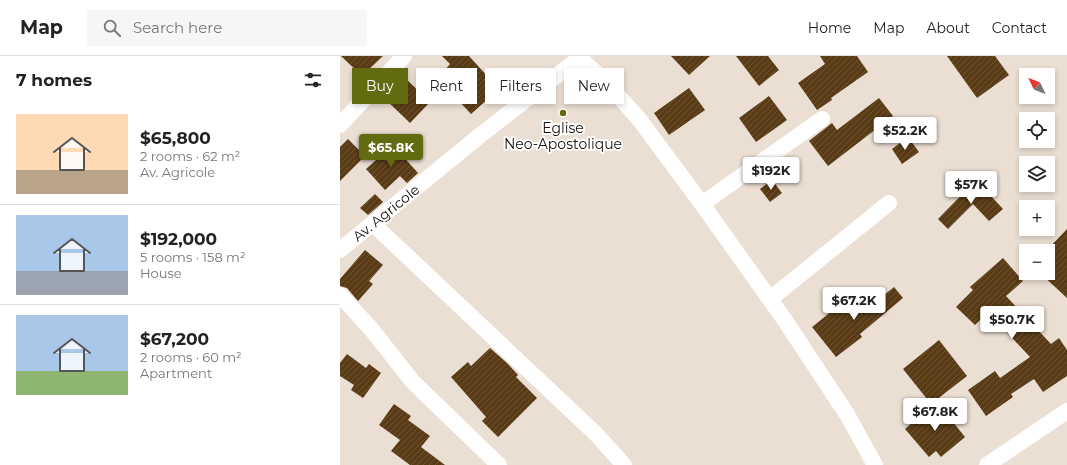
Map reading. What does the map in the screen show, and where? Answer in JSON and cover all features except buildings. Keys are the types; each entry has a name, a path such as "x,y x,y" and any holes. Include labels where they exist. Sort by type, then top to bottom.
{"street":[{"path":"340,125 404,56"},
{"path":"579,57 602,78 639,119 702,204 770,299 848,416 875,465"},
{"name":"Av. Agricole","path":"340,250 478,137 579,57"},
{"path":"702,204 822,119"},
{"path":"770,299 889,203"},
{"path":"373,224 596,434 624,465"},
{"path":"340,295 372,330 413,382 499,465"},
{"path":"987,465 1067,411"}],"place":[{"name":"Eglise Neo-Apostolique","path":"563,113"}]}
